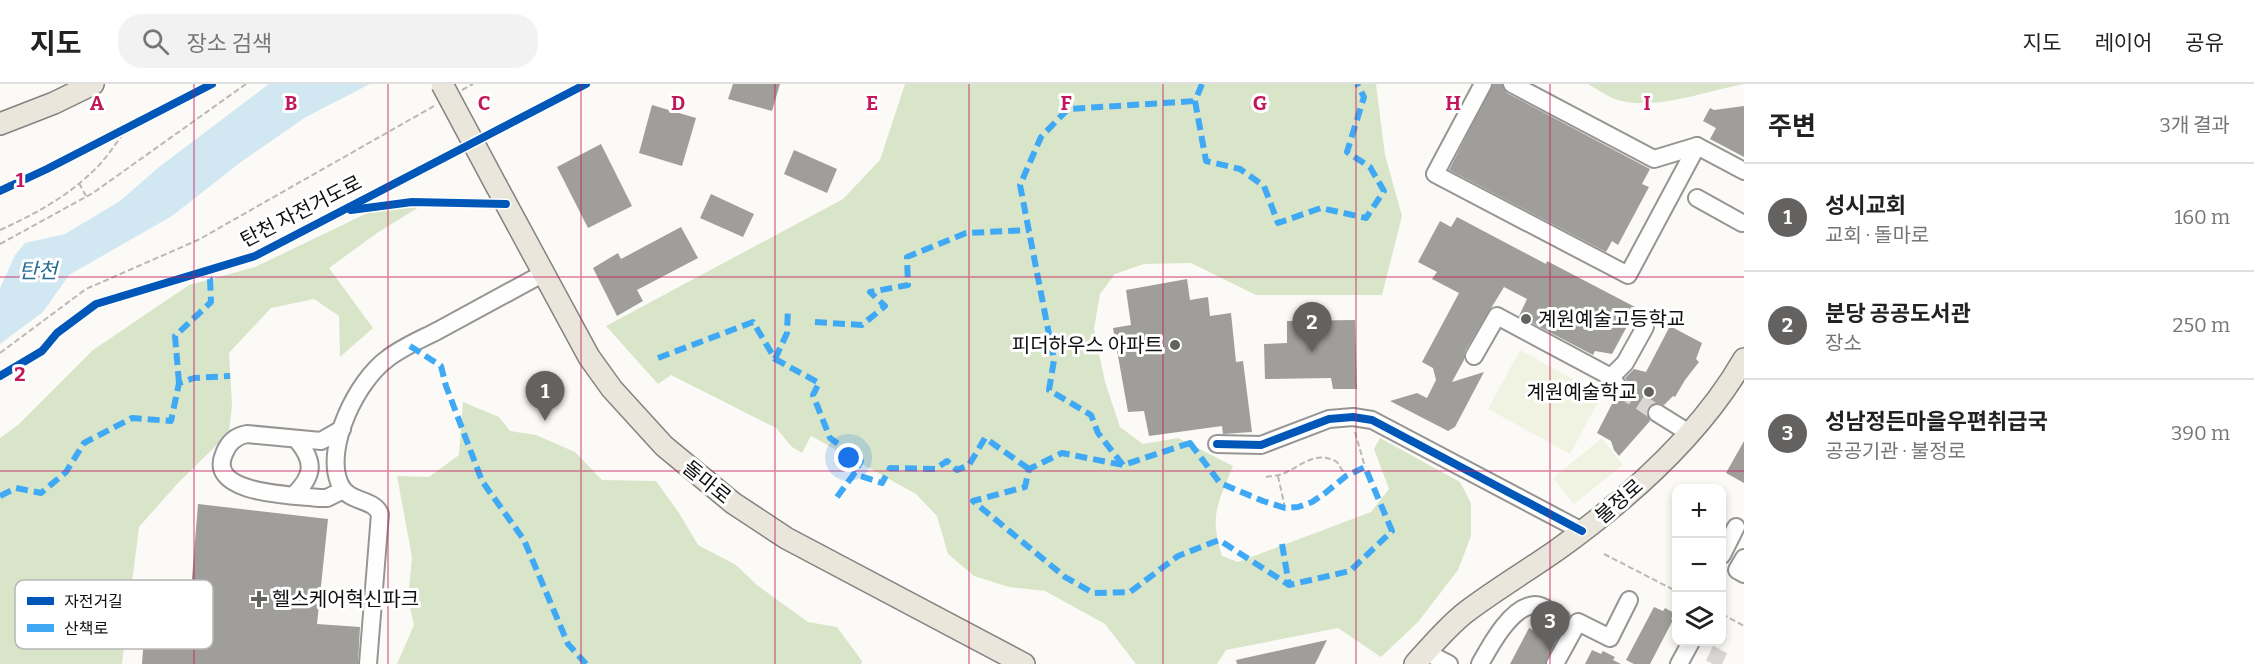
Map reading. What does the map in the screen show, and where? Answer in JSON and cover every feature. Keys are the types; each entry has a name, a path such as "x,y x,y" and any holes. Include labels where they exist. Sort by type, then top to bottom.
{"main road":[{"path":"0,124 54,103 93,84"},
{"name":"돌마로","path":"446,93 589,357 612,389 664,446 733,503 786,538 1024,664"},
{"name":"불정로","path":"1421,658 1465,613 1618,504 1689,433 1723,393 1744,359"}],"street":[{"path":"1483,84 1435,174 1628,275 1697,146"},
{"path":"1512,84 1654,159 1697,146 1744,171"},
{"path":"1697,198 1743,222"},
{"path":"368,664 380,514 377,508 352,498 343,490 336,468 342,429 358,393 371,374 387,358 544,273"},
{"path":"1474,356 1497,316 1615,383 1645,327"},
{"path":"1657,413 1689,433"},
{"path":"1217,444 1261,445 1307,431 1329,419 1353,417 1372,420 1582,531"},
{"path":"342,429 321,441 239,435 231,442 222,458 222,468 226,476 239,486 327,498 343,490"},
{"path":"294,495 307,480 310,464 305,449 297,440"},
{"path":"1726,547 1736,527"},
{"path":"1726,563 1742,567"},
{"path":"1555,664 1578,622 1610,638 1629,600"},
{"path":"1480,664 1500,629 1521,611 1532,605 1538,605 1561,618"},
{"path":"1679,664 1689,646"},
{"path":"1421,658 1449,664"}],"path":[{"path":"0,244 86,196 246,84"},
{"path":"0,353 86,289 198,240 446,93 473,84"},
{"path":"109,136 132,124"},
{"path":"0,230 57,200 93,172 132,124"},
{"path":"79,183 86,196"},
{"path":"1353,428 1365,467"},
{"path":"1266,477 1278,476 1307,460 1325,458 1342,466 1346,476"},
{"path":"1278,476 1285,508"},
{"path":"1605,554 1672,588"},
{"path":"1726,616 1744,626"}],"green space":[{"path":"905,84 1376,84 1385,155 1402,216 1382,295 1256,295 1191,263 1144,264 1115,274 1100,294 1094,329 1105,382 1120,427 1143,444 1178,438 1233,466 1217,510 1216,530 1222,556 1238,562 1371,512 1389,489 1374,449 1380,438 1460,482 1471,503 1471,536 1458,570 1418,622 1381,657 1338,628 1226,650 1217,664 1136,664 1105,624 1045,591 1009,587 974,576 948,554 937,516 916,494 811,436 802,453 792,447 776,428 671,375 658,384 606,326 843,199 880,160"},
{"path":"1588,84 1744,84 1664,102 1632,103 1606,95"},
{"path":"429,201 377,233 329,268 373,328 340,357 339,316 314,299 271,308 229,353 232,405 229,433 178,483 139,527 132,580 15,580 15,649 124,649 122,664 0,664 0,438 19,424 93,350 189,285 255,267 380,207"},
{"path":"1520,350 1602,395 1570,454 1488,409"},
{"path":"463,402 499,417 510,431 536,435 575,452 602,480 656,481 698,545 736,565 757,585 808,622 837,627 862,661 861,664 397,664 414,625 408,599 412,557 397,476 429,477 459,455"},
{"path":"1602,438 1623,465 1574,504 1553,478"}],"water":[{"name":"탄천","path":"269,84 370,84 306,117 241,162 172,216 69,275 43,312 0,344 0,288 15,255 25,243 65,234 120,201 159,167"}],"building":[{"path":"733,84 780,84 772,111 728,99"},
{"path":"1493,84 1502,84 1507,93 1650,169 1642,184 1649,187 1618,245 1612,241 1606,252 1449,170"},
{"path":"652,105 696,118 682,166 639,153"},
{"path":"1744,106 1744,157 1710,139 1716,128 1703,121 1710,108 1714,110"},
{"path":"601,144 632,206 588,228 557,167"},
{"path":"794,150 837,169 827,193 784,174"},
{"path":"711,194 754,214 743,237 700,218"},
{"path":"1457,217 1637,308 1612,354 1595,351 1593,355 1519,316 1527,299 1504,287 1465,351 1464,360 1452,382 1484,372 1455,427 1448,431 1390,401 1417,393 1427,398 1436,380 1433,368 1422,362 1459,293 1432,279 1437,272 1418,262 1440,221 1451,227"},
{"path":"681,227 698,258 637,290 643,301 617,316 593,268 618,253 621,259"},
{"name":"피더하우스 아파트","path":"1187,279 1190,300 1208,297 1210,316 1231,313 1236,362 1243,361 1252,432 1223,434 1222,426 1149,436 1144,411 1128,412 1113,328 1131,325 1126,290"},
{"path":"1355,320 1357,389 1333,389 1331,378 1265,379 1264,344 1287,343 1287,321"},
{"name":"계원예술학교","path":"1670,326 1702,343 1696,359 1699,362 1675,397 1673,396 1664,405 1657,403 1648,407 1647,413 1650,421 1619,456 1611,441 1597,433 1615,398 1622,399 1629,394 1630,387 1625,378 1634,369 1646,372"},
{"path":"1744,441 1744,483 1726,473"},
{"path":"198,504 328,519 317,624 360,627 358,664 142,664 143,649 213,649 213,580 192,580"},
{"path":"1654,607 1663,611 1665,608 1672,612 1672,622 1650,664 1634,664 1626,660"},
{"path":"1529,628 1555,642 1545,664 1510,664"},
{"path":"1327,640 1315,664 1237,664 1236,660"},
{"path":"1592,650 1601,654 1603,651 1615,657 1613,660 1621,664 1585,664"}],"tunnel":[{"path":"1620,389 1657,413"},
{"path":"1713,664 1720,646"}],"marked path":[{"path":"1202,84 1195,101 1206,161 1240,169 1264,186 1278,223 1321,208 1366,218 1384,191 1370,167 1347,152 1364,97 1357,84"},
{"path":"1123,465 1098,433 1091,415 1049,390 1054,360 1020,185 1041,137 1068,109 1195,101"},
{"path":"815,322 862,325 885,306 870,292 908,285 907,257 966,233 1029,230"},
{"path":"179,383 175,336 211,302 210,279 200,273"},
{"path":"775,359 787,333 788,308"},
{"path":"658,358 753,322 775,359 819,383 813,395 830,438 861,461 854,474"},
{"path":"410,346 441,366 446,386 482,481 524,540 568,644 586,664"},
{"path":"0,496 16,488 41,493 66,472 84,443 132,418 171,421 179,383 194,378 230,376"},
{"path":"837,497 854,474 882,483 890,468 935,469 947,461 957,470 969,465 985,438 1029,469"},
{"path":"1190,443 1220,483 1285,508 1298,507 1312,502 1346,476 1365,467 1392,531 1350,571 1289,585 1219,540 1178,556 1130,592 1093,593 1065,577 973,501 1025,487 1029,469 1062,453 1123,465 1190,443"},
{"path":"1282,544 1289,585"}],"cycle path":[{"path":"0,191 212,84"},
{"name":"탄천 자전거도로","path":"0,376 42,351 57,333 96,304 255,256 586,84"},
{"name":"탄천 자전거도로","path":"351,210 412,202 506,204"},
{"path":"1217,444 1261,445 1329,419 1353,417 1372,420 1582,531"}],"place":[{"name":"계원예술고등학교","path":"1526,319"},
{"name":"피더하우스 아파트","path":"1175,345"},
{"name":"분당 공공도서관","path":"1312,352"},
{"name":"계원예술학교","path":"1649,392"},
{"name":"성시교회","path":"545,421"},
{"name":"헬스케어혁신파크","path":"259,599"},
{"name":"성남정든마을우편취급국","path":"1550,651"}]}
